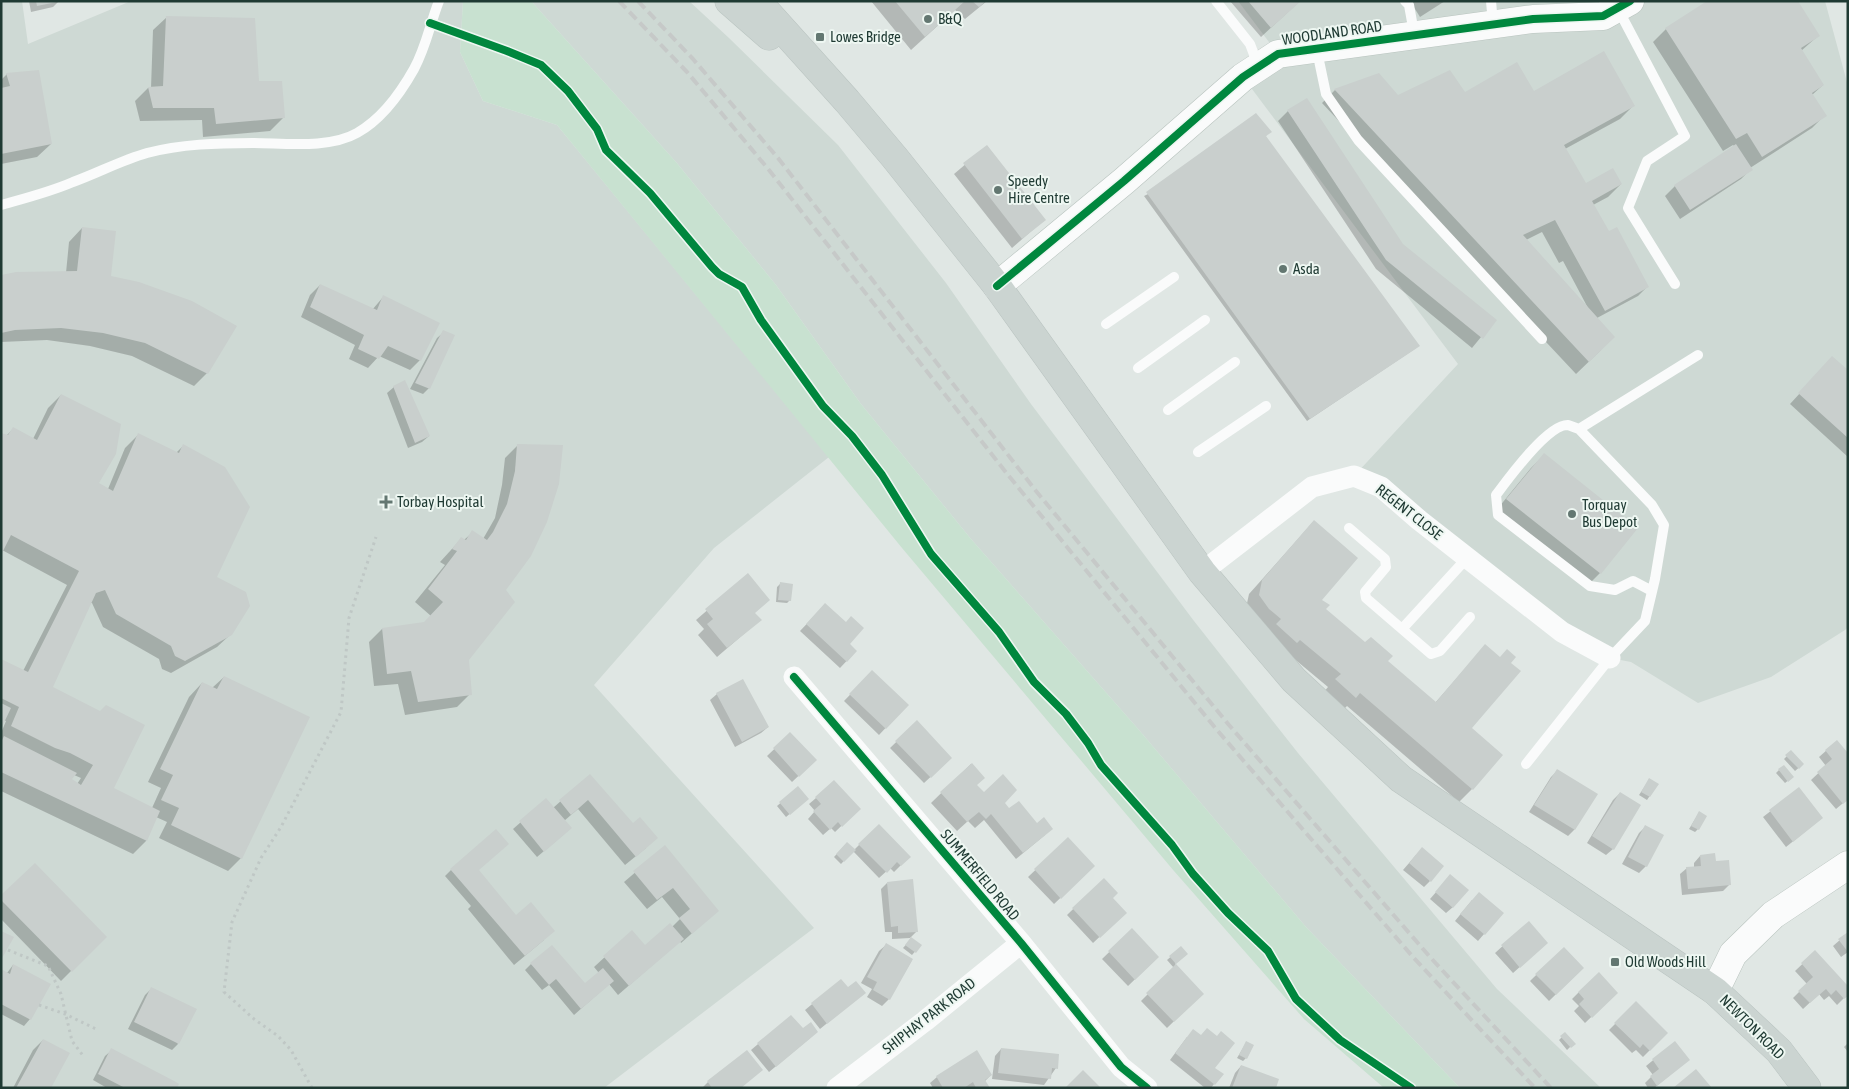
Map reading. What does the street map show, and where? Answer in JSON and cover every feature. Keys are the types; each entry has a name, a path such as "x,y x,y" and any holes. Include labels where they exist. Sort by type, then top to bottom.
{"main road":[{"path":"729,1 847,101"},
{"path":"757,1 847,101"},
{"name":"NEWTON ROAD","path":"847,101 997,286 1202,572 1294,680 1401,779 1715,991 1779,1051 1807,1088"}],"street":[{"name":"WOODLAND ROAD","path":"997,286 1124,181 1243,77 1278,54 1414,36 1492,13 1533,19 1613,9"},
{"name":"REGENT CLOSE","path":"1202,572 1312,487 1354,476 1381,487 1419,520 1562,632 1610,658"},
{"name":"SUMMERFIELD ROAD","path":"794,677 1021,943 1121,1067 1148,1088"},
{"path":"1715,991 1733,954 1773,915 1848,865"},
{"name":"SHIPHAY PARK ROAD","path":"836,1088 1021,943"}],"lane":[{"path":"1,205 30,198 147,153 214,144 320,143 339,140 355,134 380,116 392,103 414,68 425,45 438,1"},
{"path":"1216,1 1250,44 1259,66"},
{"path":"1406,1 1409,6 1414,36"},
{"path":"1613,9 1685,136 1646,161 1628,208 1675,284"},
{"path":"1316,49 1326,94 1358,140 1542,339"},
{"path":"1106,324 1174,277"},
{"path":"1138,368 1205,320"},
{"path":"1579,429 1698,355"},
{"path":"1168,410 1235,362"},
{"path":"1198,452 1266,406"},
{"path":"1526,764 1610,658 1645,621 1652,591 1664,525 1652,505 1579,429 1567,425 1552,431 1527,456 1496,494 1498,515 1590,586 1615,590 1633,581 1652,591"},
{"path":"1349,528 1385,560 1386,567 1365,592 1366,598 1431,654 1440,651 1470,617"},
{"path":"1402,629 1467,558"}],"path":[{"path":"312,1088 291,1050 278,1036 254,1019 224,992 226,964 232,922 248,885 261,858 281,827 341,712 349,618 376,537"},
{"path":"8,950 48,966 61,994 72,1041 84,1057"},
{"path":"39,1005 66,1014 98,1030"}],"shaded area":[{"name":"Torbay Hospital","path":"1,1 22,1 28,44 131,1 463,1 460,52 483,101 557,125 829,457 714,548 594,685 814,928 604,1088 1,1088"},
{"path":"531,1 689,1 838,145 946,283 1031,404 1194,621 1298,753 1497,989 1601,1088 1460,1088 1306,927 1139,730 971,539 861,404 776,285 676,162"},
{"path":"1238,1 1825,1 1848,86 1848,627 1845,630 1771,677 1698,703 1631,662 1610,658 1354,476 1458,364 1243,77 1278,54"}],"green space":[{"path":"463,1 531,1 676,162 776,285 861,404 971,539 1139,730 1306,927 1460,1088 1384,1088 1304,1019 1174,871 902,548 557,125 483,101 460,52"}],"building":[{"path":"36,1 57,1 57,2 37,6"},
{"name":"B&Q","path":"895,1 965,1 925,37"},
{"name":"B&Q","path":"972,1 986,1 979,7"},
{"path":"1248,1 1301,1 1271,28"},
{"path":"1707,1 1798,1 1820,36 1801,48 1824,85 1812,93 1827,116 1762,157 1747,133 1736,139 1665,28"},
{"path":"166,16 255,18 259,81 282,81 285,118 216,124 214,108 153,108 148,87 163,86"},
{"path":"1604,51 1635,106 1564,145 1586,183 1613,168 1622,184 1592,201 1609,231 1617,227 1649,287 1605,311 1555,220 1523,235 1615,337 1589,362 1334,89 1379,73 1398,95 1450,70 1465,92 1517,62 1534,91"},
{"path":"39,70 52,144 1,154 1,88 10,86 6,73"},
{"path":"1307,98 1403,244 1497,320 1483,339 1386,260 1287,110"},
{"name":"Asda","path":"1256,113 1272,132 1266,136 1420,346 1310,419 1146,192"},
{"path":"1736,144 1753,170 1690,210 1674,185"},
{"path":"987,145 1046,220 1022,239 963,163"},
{"path":"82,227 116,231 111,276 139,282 192,301 237,326 208,374 145,343 103,333 61,328 15,330 1,333 1,275 16,272 77,271"},
{"path":"320,284 377,310 383,295 440,323 421,361 388,346 379,359 358,349 364,335 310,307"},
{"path":"443,330 455,335 430,389 415,383"},
{"path":"1832,356 1848,370 1848,438 1798,393"},
{"path":"405,380 430,436 415,443 393,386"},
{"path":"61,394 121,424 116,454 99,483 113,491 138,433 179,453 183,444 225,467 250,507 217,577 246,592 250,606 232,635 185,661 175,656 171,646 116,614 105,590 96,593 53,687 100,711 106,705 145,725 114,788 160,811 147,841 1,772 1,742 4,736 77,773 72,779 81,785 93,765 11,726 19,707 1,698 1,659 28,672 79,571 11,535 1,555 1,433 8,435 13,427 37,440"},
{"path":"517,444 563,445 559,484 547,522 531,556 506,590 515,602 469,660 472,695 418,702 411,671 387,674 382,628 424,622 443,602 428,589 457,551 452,549 461,537 466,540 472,530 487,540 493,532 507,504 515,471"},
{"name":"Torquay Bus Depot","path":"1544,453 1638,528 1601,574 1506,499"},
{"path":"1314,520 1358,558 1322,600 1330,605 1326,609 1365,642 1371,637 1393,656 1388,661 1436,702 1485,644 1500,657 1507,649 1516,657 1511,663 1521,671 1472,728 1503,755 1473,790 1360,693 1356,698 1335,679 1341,674 1300,640 1297,643 1276,624 1281,619 1269,609 1259,595 1262,580"},
{"path":"748,573 770,600 755,613 762,620 727,648 707,624 713,619 705,609"},
{"path":"780,582 793,584 791,601 778,600"},
{"path":"825,603 846,622 851,616 864,628 850,644 857,651 847,662 806,624"},
{"path":"872,670 909,705 886,729 849,694"},
{"path":"224,676 310,717 242,859 171,825 179,808 161,800 173,775 160,769 202,682 217,689"},
{"path":"743,679 769,727 742,742 716,693"},
{"path":"1,703 11,708 1,729"},
{"path":"917,720 952,758 931,778 895,741"},
{"path":"790,732 817,760 799,777 773,748"},
{"path":"1837,740 1848,753 1848,800 1843,804 1817,772 1832,759 1825,750"},
{"path":"1791,750 1804,764 1799,769 1785,755"},
{"path":"972,763 985,778 977,785 984,792 1003,774 1017,790 1005,803 1009,808 1019,801 1037,823 1044,817 1053,829 1023,853 991,814 986,819 979,812 967,822 940,792"},
{"path":"1784,765 1794,777 1788,782 1778,769"},
{"path":"1557,769 1598,794 1575,830 1534,805"},
{"path":"590,774 633,823 640,817 658,838 636,857 588,800 571,815 559,800"},
{"path":"1649,778 1659,784 1650,797 1641,792"},
{"path":"834,780 861,809 842,827 838,822 830,830 813,811 821,804 815,797"},
{"path":"798,786 809,799 790,815 779,802"},
{"path":"1799,787 1823,818 1793,842 1769,810"},
{"path":"1620,792 1641,805 1614,850 1592,836"},
{"path":"546,798 572,828 544,852 519,821"},
{"path":"1699,811 1707,816 1699,830 1691,826"},
{"path":"879,824 911,857 901,866 897,862 887,873 858,844"},
{"path":"1645,825 1664,835 1647,867 1628,857"},
{"path":"496,829 509,844 479,870 516,915 531,902 555,931 525,956 450,869"},
{"path":"1068,837 1095,866 1061,899 1034,869"},
{"path":"847,842 856,850 844,862 836,854"},
{"path":"665,845 719,911 692,934 679,918 690,909 673,888 657,900 633,871"},
{"path":"1422,847 1444,866 1431,882 1409,863"},
{"path":"1715,853 1716,861 1729,860 1731,885 1688,889 1686,867 1701,866 1700,855"},
{"path":"35,863 107,937 72,972 1,900 1,895"},
{"path":"1450,874 1469,890 1453,908 1435,892"},
{"path":"1104,878 1118,893 1113,898 1127,913 1100,938 1072,908"},
{"path":"913,879 918,932 898,933 898,926 891,927 887,882"},
{"path":"1479,892 1504,913 1485,935 1460,914"},
{"path":"1529,921 1548,943 1520,968 1501,945"},
{"path":"670,923 684,939 629,986 603,956 632,930 645,945"},
{"path":"1132,928 1159,957 1135,980 1108,951"},
{"path":"1,931 14,937 1,960"},
{"path":"1848,932 1848,952 1838,939"},
{"path":"911,937 922,945 916,953 905,945"},
{"path":"886,943 913,959 890,1000 873,990 877,982 867,977"},
{"path":"552,945 585,983 603,968 614,981 581,1009 556,979 549,985 530,963"},
{"path":"1181,946 1188,954 1176,964 1169,956"},
{"path":"1564,947 1584,968 1556,995 1535,974"},
{"path":"1815,950 1848,986 1848,996 1844,999 1836,990 1831,995 1826,989 1810,1003 1798,991 1813,977 1801,963"},
{"path":"13,964 51,984 31,1020 1,1004 1,969 10,974"},
{"path":"1176,964 1204,994 1174,1022 1146,993"},
{"path":"1599,972 1618,993 1592,1018 1579,1004 1584,999 1578,992"},
{"path":"841,979 848,987 856,981 866,993 827,1024 811,1003"},
{"path":"151,987 197,1009 179,1044 134,1022"},
{"path":"1636,1001 1668,1033 1650,1051 1643,1044 1640,1048 1614,1023"},
{"path":"791,1015 803,1028 811,1022 818,1032 776,1067 757,1043"},
{"path":"1207,1028 1217,1036 1221,1031 1235,1043 1215,1068 1224,1074 1215,1085 1175,1053 1193,1029 1201,1035"},
{"path":"1565,1032 1576,1044 1571,1048 1560,1036"},
{"path":"43,1039 70,1053 51,1088 16,1088"},
{"path":"1246,1041 1254,1045 1247,1059 1239,1055"},
{"path":"1675,1041 1690,1060 1657,1086 1650,1076 1659,1069 1652,1059"},
{"path":"111,1048 176,1082 179,1084 177,1088 125,1088 98,1074"},
{"path":"1001,1048 1059,1054 1058,1069 1052,1068 1051,1079 998,1073"},
{"path":"747,1050 763,1070 741,1088 712,1088 707,1081"},
{"path":"977,1050 992,1075 985,1080 990,1088 976,1088 973,1082 964,1088 943,1088 936,1076"},
{"path":"1241,1065 1279,1079 1276,1088 1232,1088"},
{"path":"1696,1069 1712,1088 1673,1088"},
{"path":"1083,1070 1101,1088 1065,1088"}],"railway":[{"path":"619,1 687,72 769,170 1008,475 1217,730 1413,957 1535,1088"},
{"path":"638,1 693,59 778,158 1036,491 1229,725 1430,957 1551,1088"}],"cycle path":[{"path":"997,286 1124,181 1243,77 1278,54 1533,19 1603,16 1630,1"},
{"path":"430,23 541,65 568,91 597,129 606,150 650,193 712,267 719,274 742,287 761,320 823,406 852,436 882,475 931,554 999,632 1034,682 1066,714 1088,743 1101,765 1172,845 1193,874 1228,913 1268,951 1296,999 1340,1040 1411,1088"},
{"path":"794,677 1021,943 1121,1067 1147,1088"}],"place":[{"name":"B&Q","path":"928,19"},
{"name":"Lowes Bridge","path":"820,37"},
{"name":"Speedy Hire Centre","path":"998,190"},
{"name":"Asda","path":"1283,269"},
{"name":"Torbay Hospital","path":"386,502"},
{"name":"Torquay Bus Depot","path":"1572,514"},
{"name":"Old Woods Hill","path":"1615,962"}]}
